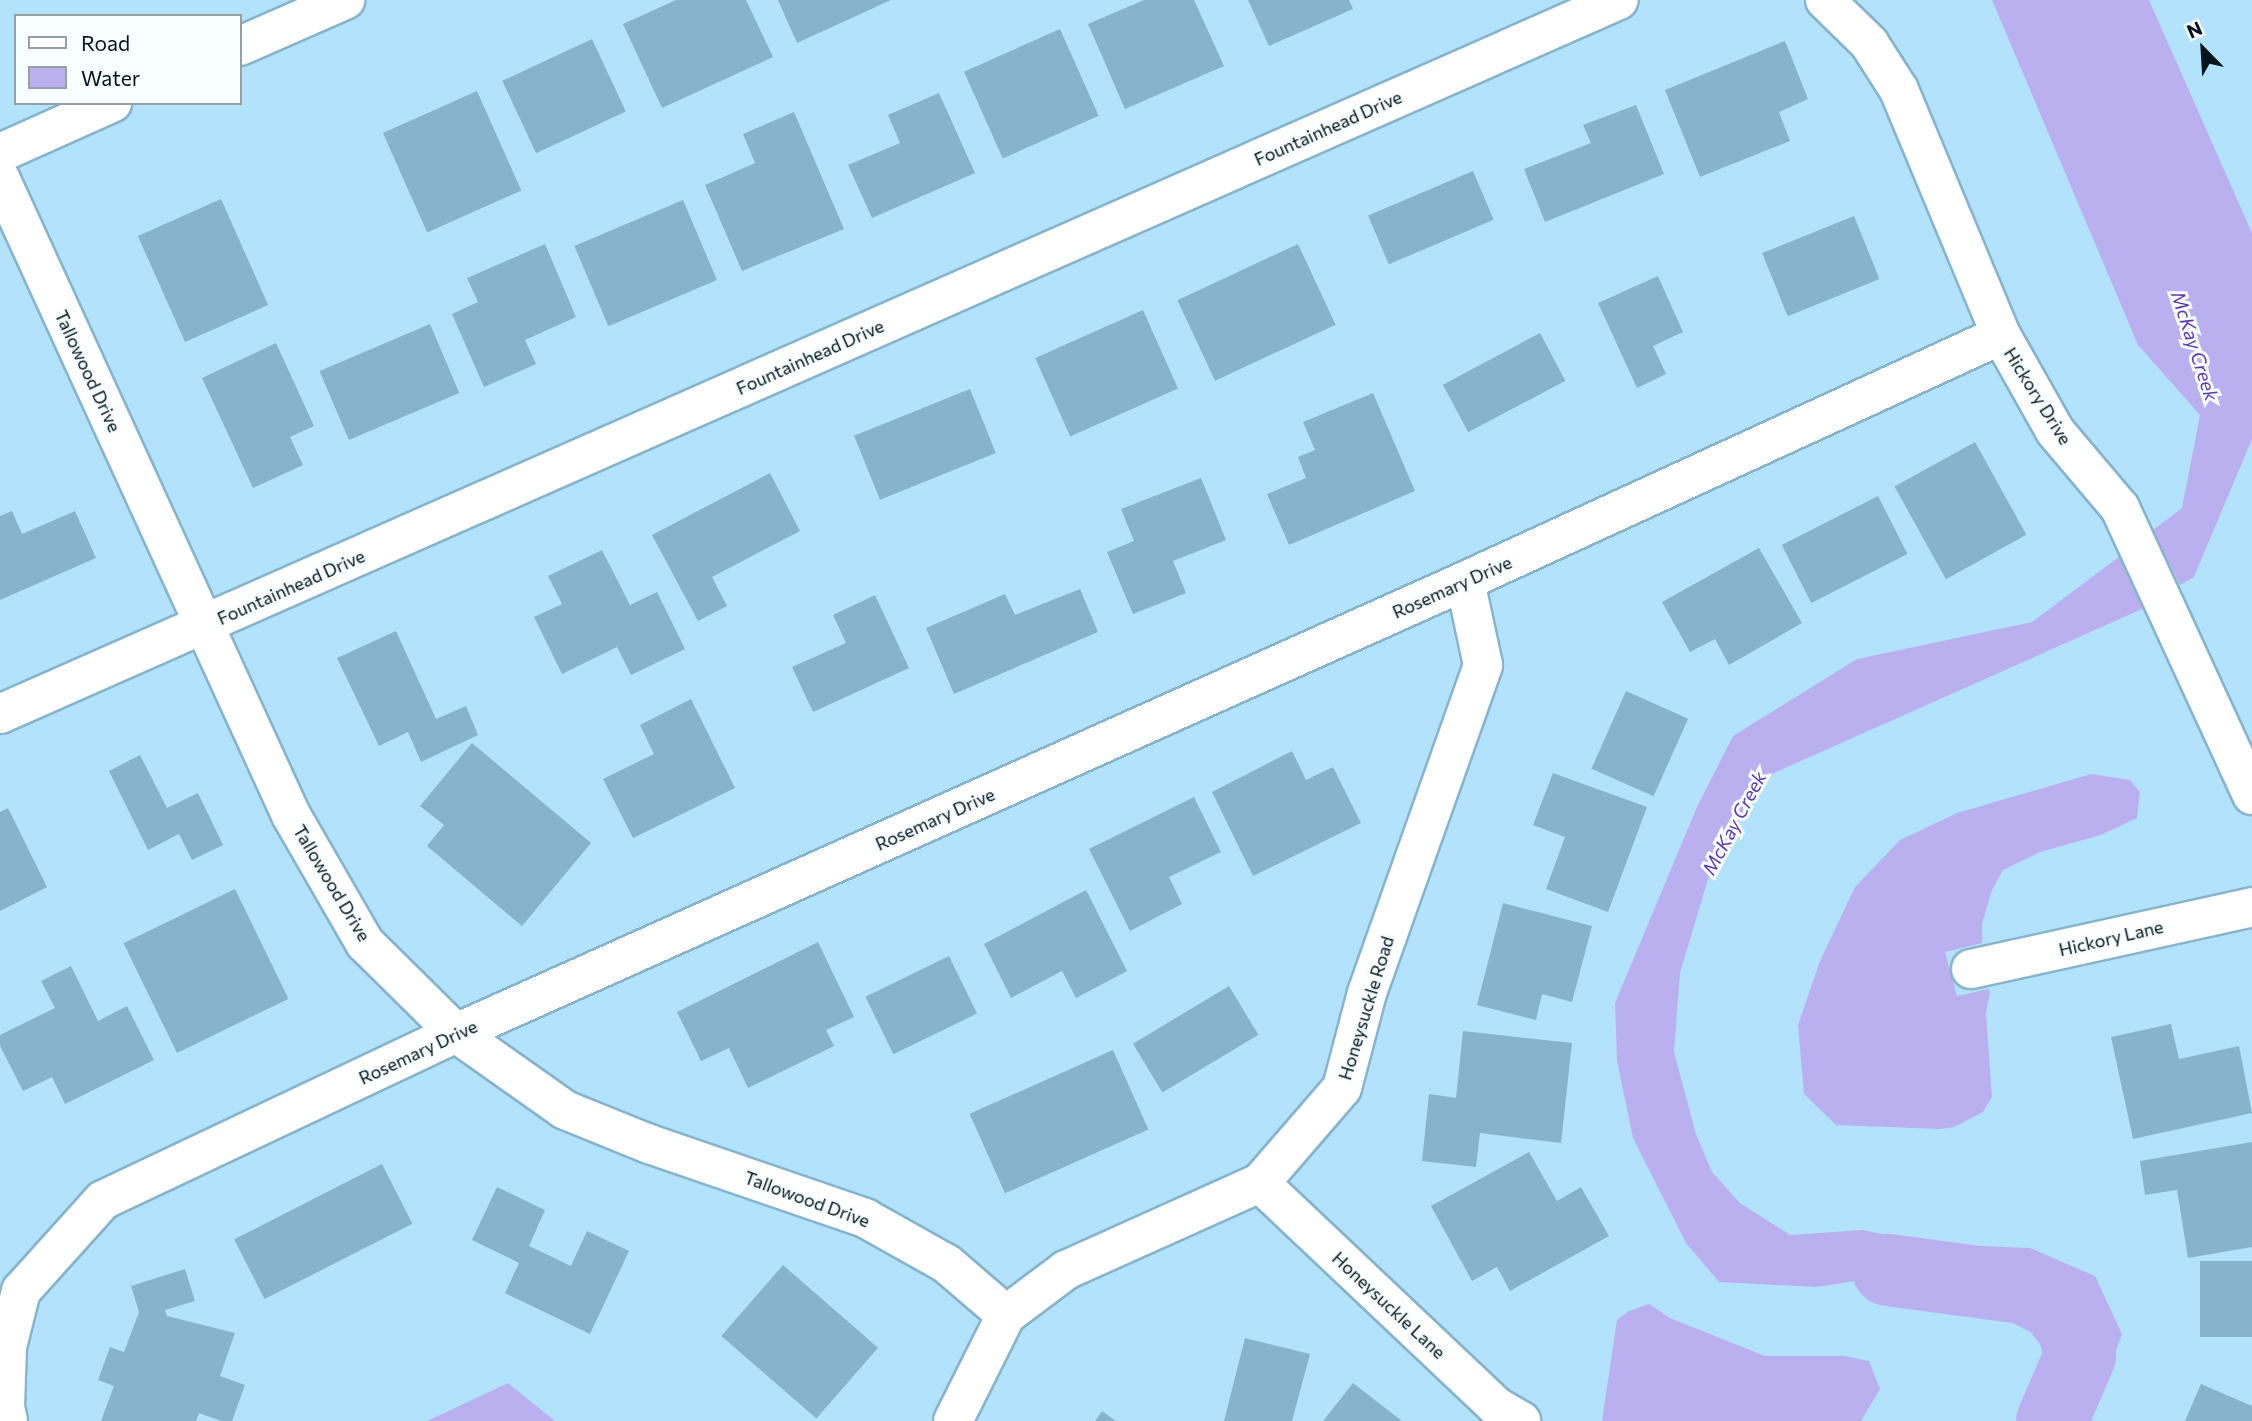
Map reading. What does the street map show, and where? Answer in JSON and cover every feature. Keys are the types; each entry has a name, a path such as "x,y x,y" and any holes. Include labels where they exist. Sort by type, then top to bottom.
{"street":[{"path":"242,46 345,0"},
{"name":"Fountainhead Drive","path":"0,714 1619,0"},
{"name":"Hickory Drive","path":"1825,0 1869,43 1899,90 2001,335 2055,431 2120,508 2252,795"},
{"path":"0,153 108,105"},
{"name":"Tallowood Drive","path":"0,178 291,815 365,943 456,1034 565,1110 649,1143 865,1218 947,1264 1006,1315"},
{"name":"Rosemary Drive","path":"8,1421 5,1407 7,1347 21,1291 103,1200 456,1034 1465,581 2001,335"},
{"name":"Honeysuckle Road","path":"953,1421 1006,1315 1066,1270 1260,1183 1342,1088 1367,993 1483,665 1465,581"},
{"name":"Hickory Lane","path":"1971,969 2252,906"},
{"name":"Honeysuckle Lane","path":"1260,1183 1497,1407 1521,1421"}],"water":[{"path":"1992,0 2149,0 2252,233 2252,439 2194,577 2180,585 2153,530 2182,508 2200,415 2138,345"},
{"path":"2120,556 2145,607 2142,609 1774,773 1758,788 1709,876 1680,973 1674,1052 1696,1134 1712,1172 1740,1203 1790,1235 1863,1230 1929,1244 2030,1248 2095,1276 2122,1334 2091,1421 2020,1421 2052,1360 1993,1283 1876,1278 1816,1287 1719,1282 1686,1243 1633,1138 1617,1061 1615,1003 1697,807 1733,736 1857,659 2032,622"},
{"path":"2091,774 2130,780 2140,792 2137,818 2101,835 2040,852 2003,870 1992,890 1982,924 1982,943 1945,952 1957,996 1988,989 1990,992 1986,1013 1992,1097 1983,1112 1954,1127 1940,1129 1836,1125 1804,1094 1798,1025 1820,961 1855,887 1900,840 1957,813"},
{"path":"1649,1304 1670,1318 1765,1356 1844,1356 1869,1361 1880,1389 1861,1421 1602,1421 1617,1320 1629,1311"},
{"path":"508,1383 555,1421 427,1421"}],"building":[{"path":"676,0 746,0 773,57 662,108 623,24"},
{"path":"778,0 891,0 797,43"},
{"path":"1144,0 1194,0 1224,66 1125,109 1088,24"},
{"path":"1248,0 1349,0 1353,9 1269,46"},
{"path":"1060,29 1099,116 1003,158 964,72"},
{"path":"592,39 626,112 536,153 502,81"},
{"path":"1785,41 1808,99 1779,112 1790,141 1700,177 1665,90"},
{"path":"477,91 521,191 427,232 383,133"},
{"path":"939,93 975,173 872,218 848,165 900,143 888,115"},
{"path":"1636,105 1664,174 1545,222 1524,169 1591,143 1583,125"},
{"path":"794,112 844,229 742,271 705,185 755,163 743,134"},
{"path":"1473,171 1494,220 1389,264 1368,216"},
{"path":"221,199 268,305 185,342 138,236"},
{"path":"683,200 717,280 608,326 574,246"},
{"path":"1854,216 1879,279 1788,316 1762,253"},
{"path":"545,244 576,317 525,340 536,364 484,387 452,314 478,302 467,278"},
{"path":"1298,244 1336,325 1215,381 1177,300"},
{"path":"1658,276 1683,332 1653,346 1666,374 1637,388 1598,303"},
{"path":"1143,310 1178,389 1070,437 1035,358"},
{"path":"430,324 459,393 349,440 320,371"},
{"path":"1540,333 1565,381 1468,432 1443,385"},
{"path":"276,343 314,426 290,437 303,465 253,488 202,378"},
{"path":"970,389 996,453 880,500 854,436"},
{"path":"1373,393 1415,491 1289,545 1267,494 1306,478 1298,457 1315,450 1303,422"},
{"path":"1975,442 2026,535 1946,579 1895,487"},
{"path":"770,473 800,531 712,577 727,606 698,621 652,535"},
{"path":"1201,478 1226,540 1173,561 1186,593 1133,614 1107,552 1134,541 1121,509"},
{"path":"1878,496 1908,554 1811,603 1782,545"},
{"path":"12,511 22,534 75,511 96,558 0,600 0,516"},
{"path":"1759,548 1802,623 1729,665 1715,639 1690,652 1662,602"},
{"path":"602,550 630,605 657,592 685,649 631,675 617,647 562,674 534,617 562,604 548,576"},
{"path":"1080,589 1098,632 954,694 926,628 1005,594 1015,615"},
{"path":"875,595 909,668 813,712 792,667 846,643 833,615"},
{"path":"396,631 436,719 466,706 478,735 421,762 408,732 379,746 337,658"},
{"path":"1626,691 1688,719 1654,796 1591,769"},
{"path":"691,699 735,788 633,838 603,779 654,754 640,725"},
{"path":"472,743 591,843 522,926 427,846 444,825 420,806"},
{"path":"1292,751 1306,780 1333,767 1361,823 1253,876 1212,792"},
{"path":"140,755 167,808 198,793 223,845 192,860 179,834 148,850 109,771"},
{"path":"1553,773 1647,807 1608,912 1546,889 1565,837 1533,825"},
{"path":"1194,797 1221,852 1169,877 1182,904 1130,931 1089,849"},
{"path":"8,808 47,887 0,911 0,812"},
{"path":"235,889 288,999 177,1053 124,943"},
{"path":"1086,890 1127,971 1076,998 1062,971 1011,998 984,944"},
{"path":"1503,903 1592,926 1572,1002 1542,994 1536,1020 1477,1005"},
{"path":"818,942 854,1017 826,1030 834,1046 748,1088 729,1048 701,1061 677,1012"},
{"path":"949,956 977,1014 893,1054 865,997"},
{"path":"71,966 98,1021 127,1006 154,1060 65,1104 52,1077 23,1091 0,1046 0,1035 55,1008 41,981"},
{"path":"1229,986 1258,1035 1162,1093 1133,1044"},
{"path":"2171,1024 2179,1059 2239,1046 2252,1113 2133,1139 2111,1037"},
{"path":"1463,1031 1572,1043 1561,1143 1480,1133 1476,1167 1422,1161 1429,1094 1456,1098"},
{"path":"1113,1050 1148,1129 1005,1193 970,1114"},
{"path":"2252,1142 2252,1247 2188,1258 2177,1190 2145,1195 2140,1161"},
{"path":"1529,1152 1557,1201 1581,1187 1609,1236 1510,1291 1497,1267 1472,1281 1431,1206"},
{"path":"382,1164 412,1224 265,1299 234,1239"},
{"path":"497,1187 545,1210 529,1246 571,1266 587,1231 629,1251 590,1334 505,1293 519,1263 472,1240"},
{"path":"2200,1261 2252,1261 2252,1337 2200,1337"},
{"path":"783,1265 878,1348 816,1419 721,1336"},
{"path":"185,1269 195,1301 165,1310 167,1316 235,1333 220,1376 245,1385 232,1421 221,1421 199,1413 196,1421 101,1421 114,1386 98,1380 110,1347 124,1352 139,1312 131,1286"},
{"path":"1245,1338 1310,1354 1292,1421 1224,1421"},
{"path":"1353,1383 1402,1421 1323,1421"},
{"path":"2201,1384 2252,1406 2252,1421 2185,1421"},
{"path":"1102,1411 1116,1421 1095,1421"}],"waterway":[{"name":"McKay Creek","path":"1888,1270 2023,1288 2070,1312 2080,1356 2052,1421"}]}
